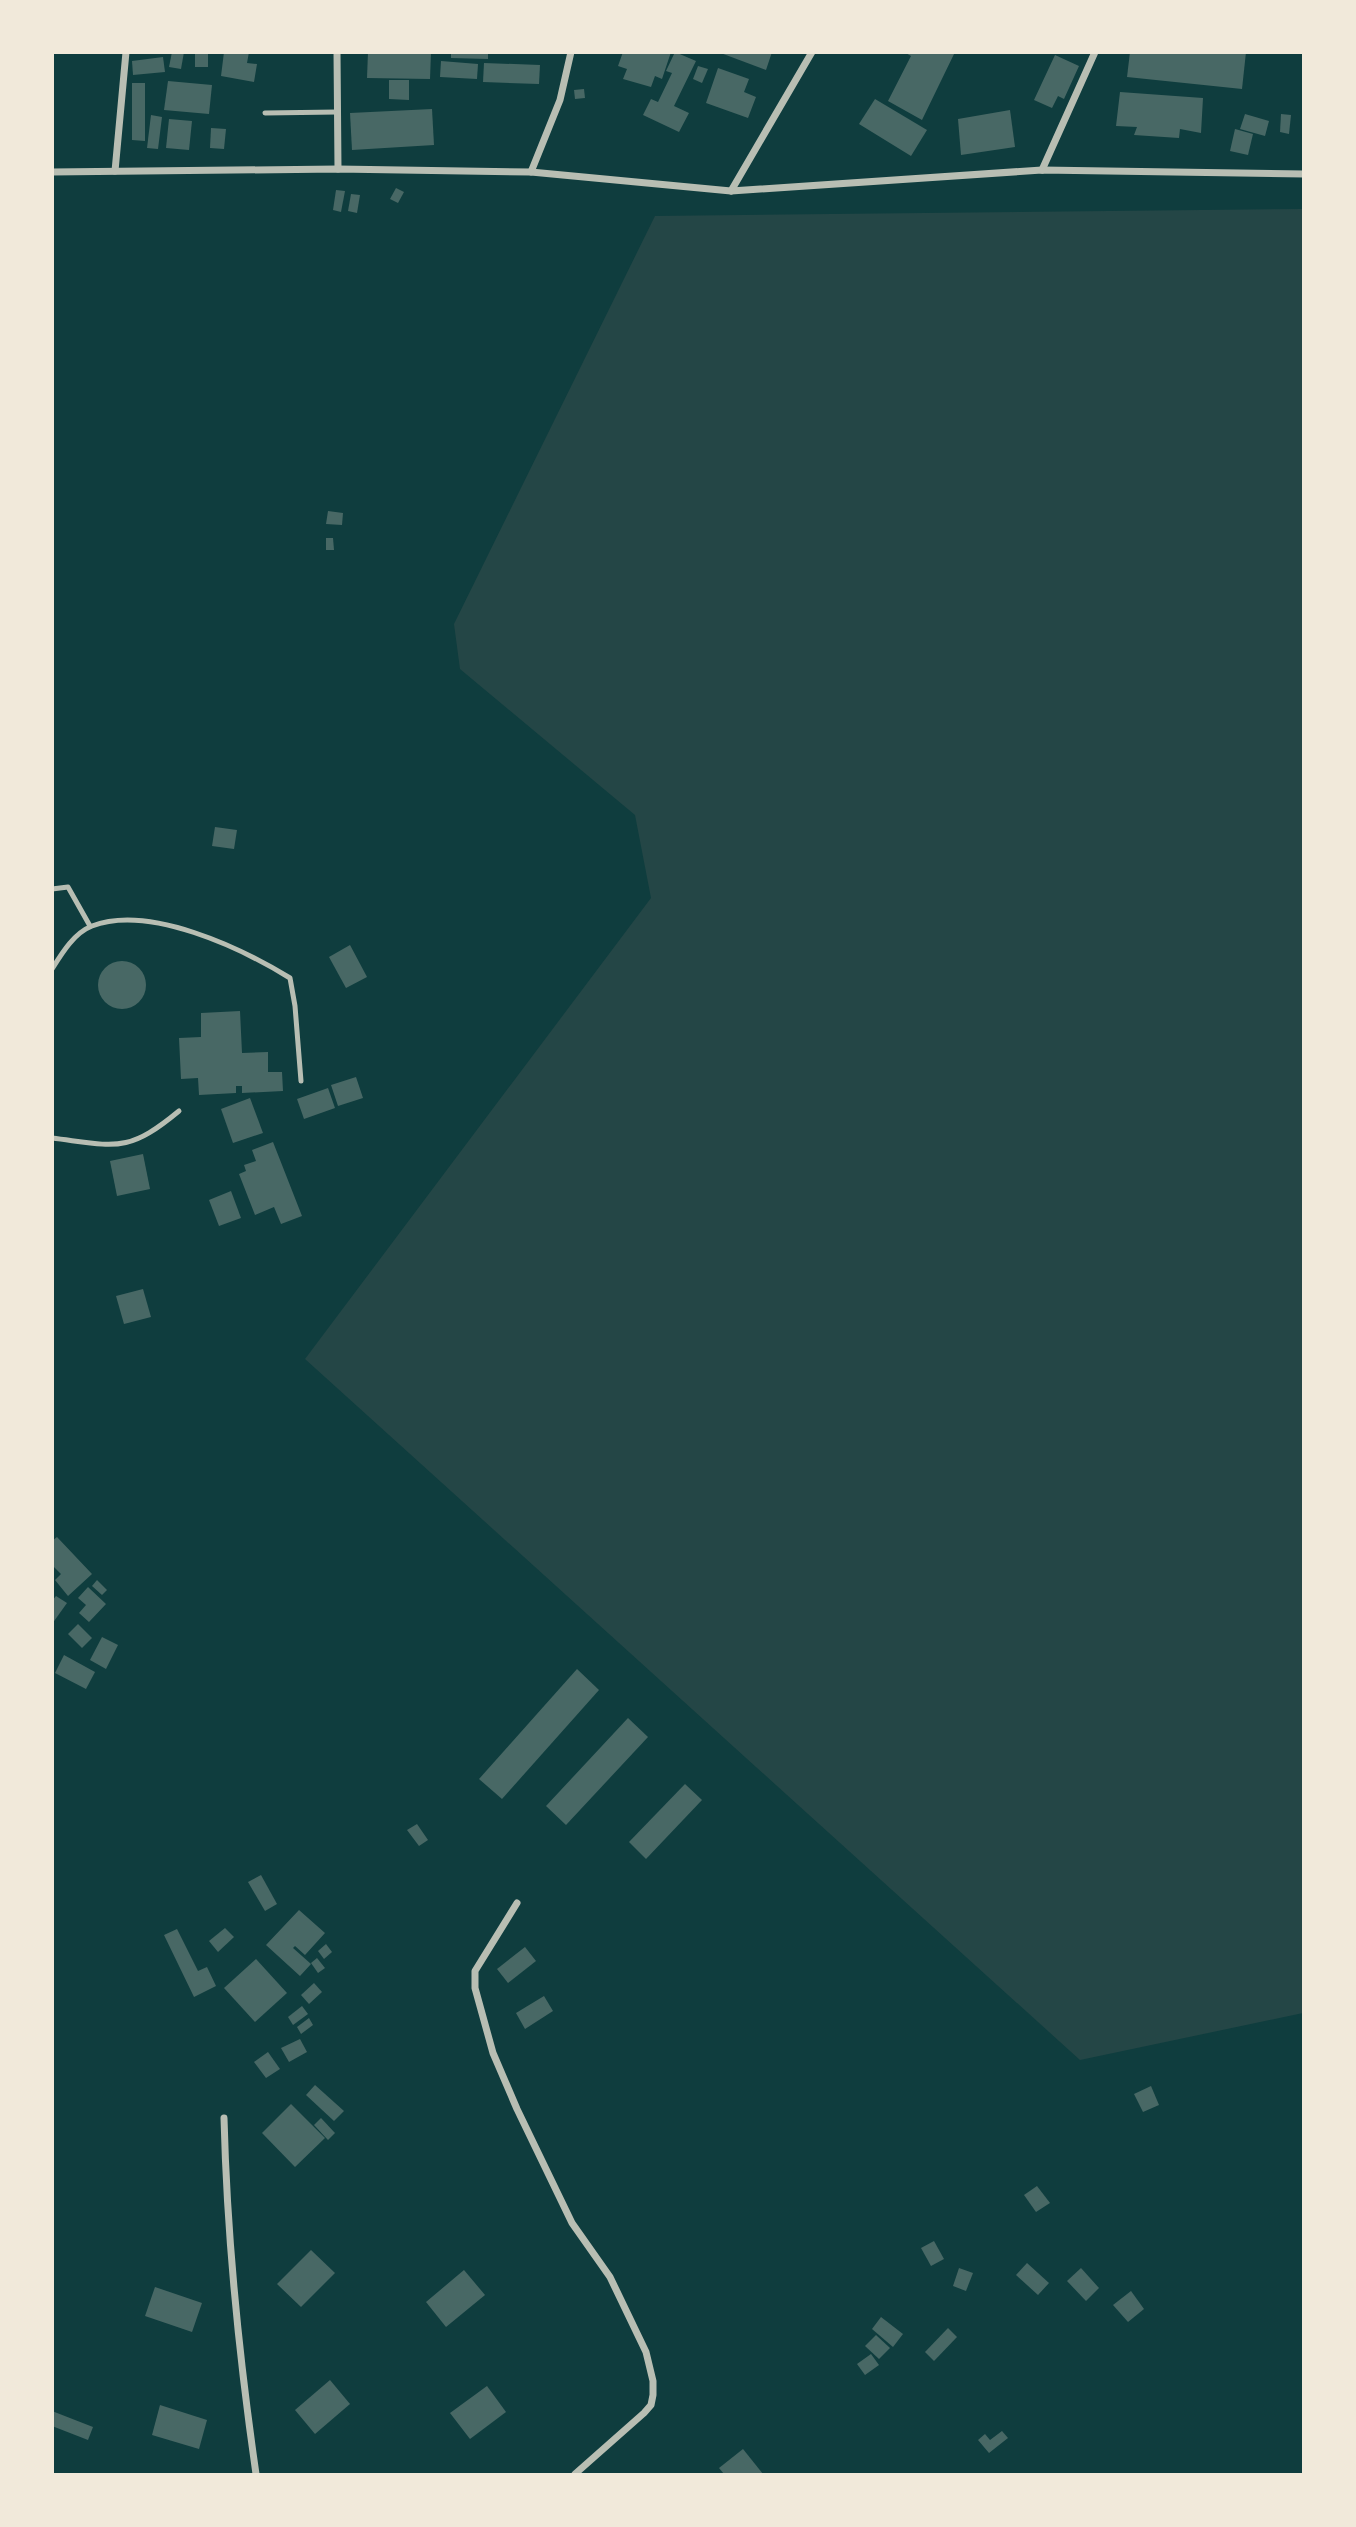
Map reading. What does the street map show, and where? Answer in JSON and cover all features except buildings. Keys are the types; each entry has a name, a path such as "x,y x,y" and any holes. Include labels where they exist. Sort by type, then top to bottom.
{"street":[{"path":"115,171 126,52"},
{"path":"337,52 338,169"},
{"path":"531,172 559,100 571,52"},
{"path":"731,191 812,52"},
{"path":"1042,170 1095,52"},
{"path":"52,172 338,169 531,172 731,191 1042,170 1304,174"},
{"path":"517,1903 475,1971 475,1988 481,2012 493,2053 517,2109 572,2223 610,2277 629,2314 646,2352 653,2381 651,2405 645,2413 575,2474"},
{"path":"224,2118 226,2206 256,2474"}],"lane":[{"path":"265,113 337,112"},
{"path":"52,889 68,887 90,926"},
{"path":"52,969 68,944 90,926 120,919 157,921 198,933 290,978 301,1081"},
{"path":"52,1138 115,1146 131,1143 154,1132 179,1111"}],"shaded area":[{"path":"1303,209 1303,2013 1080,2060 305,1359 651,898 635,815 460,669 454,624 655,216"}]}
